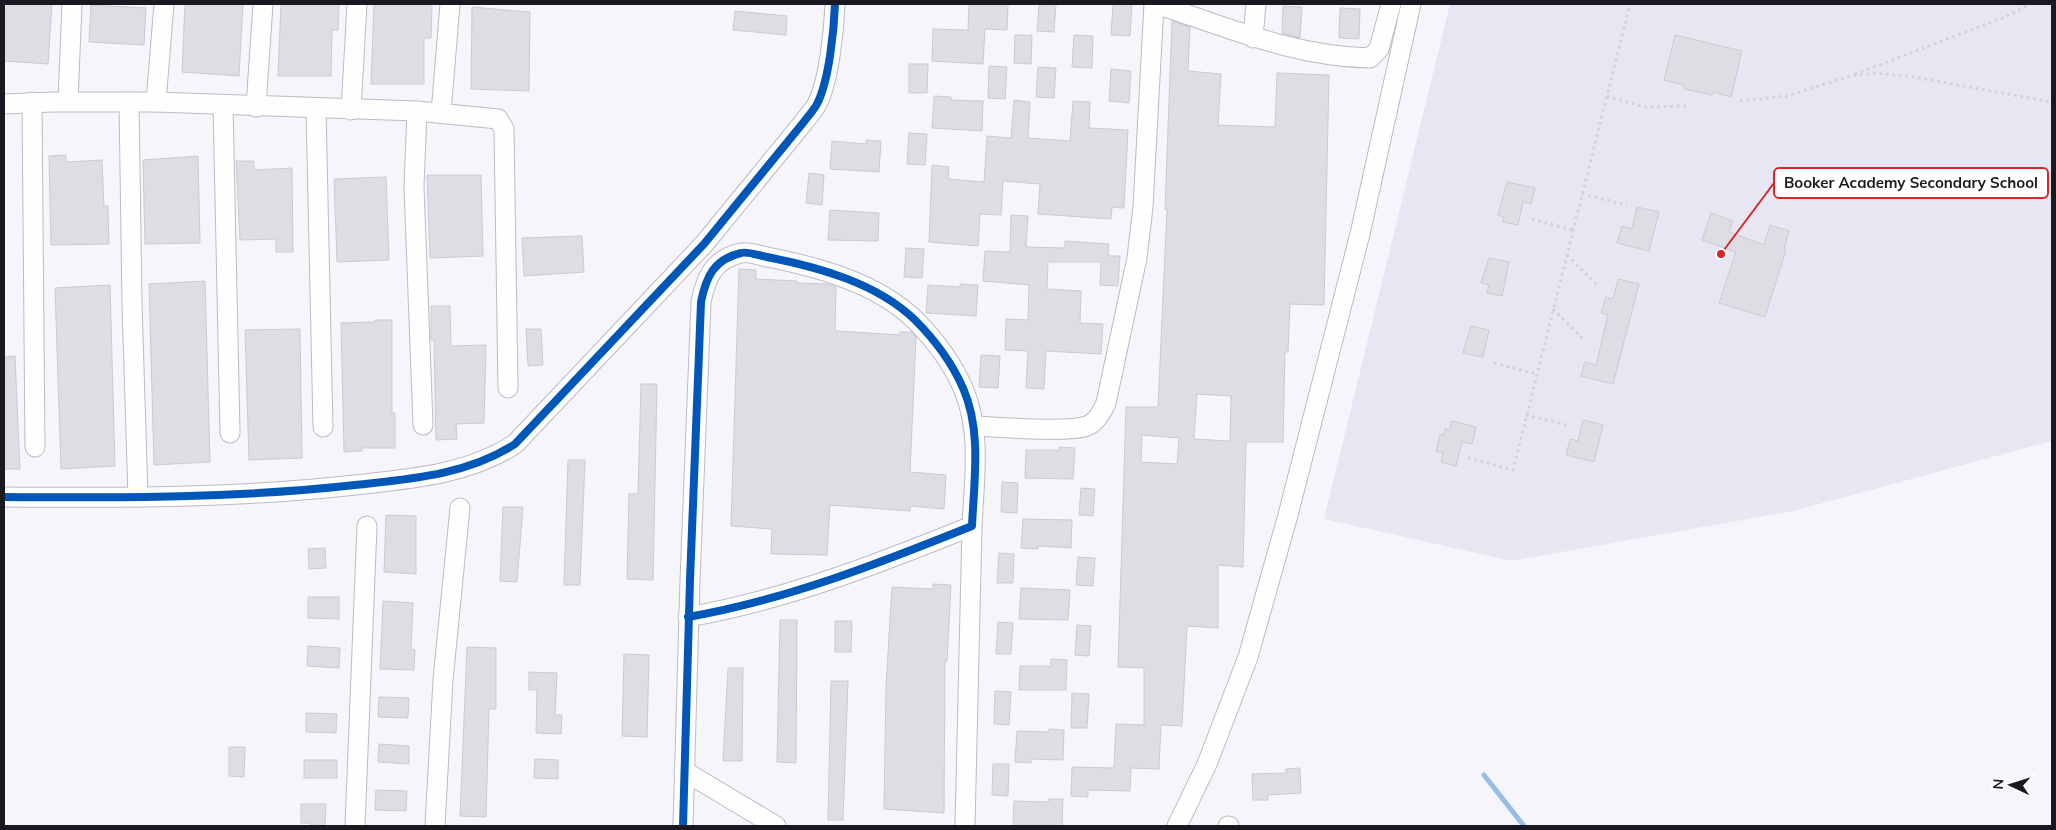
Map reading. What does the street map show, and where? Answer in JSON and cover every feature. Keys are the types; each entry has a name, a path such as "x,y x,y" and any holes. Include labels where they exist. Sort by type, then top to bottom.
{"street":[{"path":"68,102 72,4"},
{"path":"156,102 164,4"},
{"path":"256,106 263,4"},
{"path":"351,110 357,4"},
{"path":"441,113 450,4"},
{"path":"4,498 138,497 314,490 418,478 471,466 496,456 515,444 704,244 817,104 823,86 831,44 835,4"},
{"path":"974,426 1062,428 1087,426 1100,416 1106,404 1137,258 1143,207 1155,4 1253,38 1314,54 1370,58 1379,49 1391,4"},
{"path":"1253,38 1256,4"},
{"path":"1177,826 1207,764 1248,657 1288,515 1357,244 1411,4"},
{"path":"32,102 36,447"},
{"path":"4,104 32,102 156,102 417,111 492,117 502,123 504,128 508,388"},
{"path":"129,102 132,304 138,497"},
{"path":"222,105 230,433"},
{"path":"316,109 322,427"},
{"path":"417,111 414,187 423,425"},
{"path":"683,826 688,617 701,302 705,280 719,263 742,252 807,265 852,282 888,299 915,319 934,341 956,372 968,398 974,426 975,455 965,826"},
{"path":"435,826 443,680 460,508"},
{"path":"355,826 367,526"},
{"path":"688,617 736,608 773,597 897,556 972,526"},
{"path":"684,771 776,826"}],"path":[{"path":"1468,458 1512,470 1630,4"},
{"path":"1740,100 1787,96 1850,76 2005,17 2030,4"},
{"path":"1850,76 1875,73 1908,76 2052,102"},
{"path":"1607,96 1644,108 1690,106"},
{"path":"1582,194 1627,205"},
{"path":"1532,219 1573,230"},
{"path":"1567,255 1598,286"},
{"path":"1553,309 1583,339"},
{"path":"1494,363 1536,374"},
{"path":"1526,415 1570,426"}],"shaded area":[{"path":"1450,4 2052,4 2052,441 1793,511 1512,561 1324,519"}],"building":[{"path":"4,4 52,4 48,64 4,61"},
{"path":"185,4 243,4 239,76 182,72"},
{"path":"281,4 339,4 338,30 332,30 331,76 278,76"},
{"path":"374,4 432,4 431,38 424,38 424,84 371,84"},
{"path":"969,4 1008,4 1007,30 985,29 983,64 932,61 933,29 968,30"},
{"path":"1039,4 1056,4 1054,32 1037,31"},
{"path":"1113,4 1132,4 1130,36 1111,35"},
{"path":"91,5 146,8 144,45 89,42"},
{"path":"1283,6 1302,7 1300,38 1282,33"},
{"path":"472,7 530,12 529,91 471,89"},
{"path":"1340,8 1360,9 1359,39 1339,38"},
{"path":"735,11 787,16 786,35 733,30"},
{"path":"1172,21 1190,27 1188,71 1221,74 1218,125 1275,127 1277,73 1329,75 1324,305 1290,304 1288,352 1285,352 1283,442 1246,442 1243,567 1218,565 1218,628 1187,626 1182,726 1161,725 1159,769 1131,768 1130,791 1088,790 1088,797 1071,796 1072,767 1114,768 1116,724 1144,725 1144,668 1118,667 1126,407 1158,407 1167,209 1165,209","holes":["1197,394 1231,396 1230,441 1194,439","1142,435 1179,438 1177,464 1141,462"]},
{"path":"1015,35 1032,35 1031,64 1014,63"},
{"path":"1074,35 1093,36 1092,68 1072,67"},
{"path":"1675,35 1742,51 1731,97 1713,92 1712,95 1684,89 1684,85 1664,80"},
{"path":"909,64 928,64 927,93 909,93"},
{"path":"989,66 1007,67 1005,99 988,98"},
{"path":"1038,67 1056,68 1054,98 1036,97"},
{"path":"1111,69 1131,71 1129,103 1109,101"},
{"path":"934,96 951,97 951,100 983,101 982,131 932,128"},
{"path":"1014,100 1030,102 1028,138 1070,141 1073,101 1090,102 1089,128 1128,130 1124,208 1112,207 1111,219 1038,214 1040,184 1003,181 1001,215 980,214 978,246 929,242 932,165 949,167 948,179 984,182 987,136 1011,138"},
{"path":"909,133 927,134 925,165 907,164"},
{"path":"866,140 881,141 879,172 830,169 832,141 866,144"},
{"path":"66,155 66,162 102,160 104,206 108,206 109,244 51,245 49,156"},
{"path":"198,156 200,243 145,244 143,160"},
{"path":"236,161 254,161 254,170 292,168 293,252 276,252 276,239 240,240"},
{"path":"809,173 824,175 822,205 806,203"},
{"path":"427,175 481,175 483,256 430,258"},
{"path":"386,177 389,260 337,262 334,179"},
{"path":"1507,182 1535,188 1531,204 1523,202 1518,225 1503,222 1504,217 1498,215"},
{"path":"1637,207 1659,212 1649,251 1617,243 1622,226 1632,229"},
{"path":"830,210 879,213 878,241 828,240"},
{"path":"1711,213 1733,221 1729,232 1764,245 1770,225 1789,231 1784,249 1786,250 1765,317 1719,303 1736,252 1702,240"},
{"path":"1011,215 1028,216 1026,247 1065,248 1065,241 1109,244 1108,256 1120,256 1118,286 1100,285 1101,262 1048,262 1047,289 1081,291 1080,323 1103,324 1101,354 1046,351 1044,389 1026,388 1028,351 1005,350 1006,319 1028,320 1029,285 983,281 985,251 1010,252"},
{"path":"582,236 584,272 524,276 522,238"},
{"path":"906,248 924,249 922,278 904,277"},
{"path":"1489,258 1509,262 1502,296 1487,293 1489,285 1481,283"},
{"path":"739,269 756,270 756,279 827,284 836,287 835,329 837,331 900,335 900,332 911,332 916,337 910,472 946,475 944,509 910,506 910,511 830,505 827,555 771,554 772,529 731,526"},
{"path":"1618,279 1639,284 1613,384 1581,376 1585,362 1596,365 1608,315 1601,313 1606,297 1613,299"},
{"path":"205,281 210,462 154,465 149,284"},
{"path":"960,284 978,285 976,316 926,313 928,285 960,287"},
{"path":"110,285 115,466 61,469 55,288"},
{"path":"431,306 450,306 451,346 486,345 484,423 456,424 457,439 436,440 434,340 431,340"},
{"path":"375,320 392,320 392,413 395,413 395,448 362,448 362,451 344,452 341,323 375,322"},
{"path":"1471,326 1489,330 1483,357 1463,353"},
{"path":"300,329 302,458 249,460 245,330"},
{"path":"526,329 541,329 543,365 528,366"},
{"path":"981,355 1000,356 998,388 979,387"},
{"path":"15,356 20,469 4,469 4,357"},
{"path":"641,384 657,384 653,580 627,579 629,494 638,494"},
{"path":"1583,420 1603,425 1594,462 1566,455 1570,439 1578,441"},
{"path":"1452,421 1476,427 1472,444 1462,442 1456,466 1441,462 1443,453 1436,451 1440,434 1443,435 1445,429 1449,430"},
{"path":"1059,447 1075,448 1073,479 1025,478 1026,450 1059,450"},
{"path":"568,460 585,460 580,585 564,585"},
{"path":"1002,482 1018,483 1017,513 1001,512"},
{"path":"1081,488 1095,489 1093,516 1079,515"},
{"path":"503,507 523,507 517,582 500,581"},
{"path":"386,515 416,516 416,574 384,572"},
{"path":"1023,519 1072,520 1071,548 1038,546 1038,549 1021,548"},
{"path":"325,548 326,568 309,569 308,549"},
{"path":"999,553 1014,554 1013,583 997,583"},
{"path":"1078,557 1095,558 1093,586 1076,585"},
{"path":"933,584 951,585 947,661 945,661 944,813 884,809 886,685 892,587 933,589"},
{"path":"1021,588 1070,590 1068,620 1019,619"},
{"path":"308,597 339,597 339,619 308,618"},
{"path":"383,601 413,603 411,649 415,650 414,670 380,669"},
{"path":"780,620 797,620 796,763 777,762"},
{"path":"835,621 852,621 851,652 835,652"},
{"path":"998,622 1013,623 1011,654 996,654"},
{"path":"1077,625 1091,626 1089,656 1075,655"},
{"path":"308,646 340,648 339,668 307,666"},
{"path":"467,647 496,648 496,709 489,709 486,817 460,816"},
{"path":"624,654 649,655 647,737 622,736"},
{"path":"1051,659 1067,660 1066,690 1019,690 1020,666 1051,666"},
{"path":"728,668 743,668 742,761 723,761"},
{"path":"529,672 557,673 555,715 562,715 561,734 536,733 537,690 529,690"},
{"path":"831,681 848,681 843,820 828,820"},
{"path":"995,691 1011,692 1009,725 994,724"},
{"path":"1072,693 1089,694 1087,728 1071,728"},
{"path":"379,697 409,698 408,718 378,717"},
{"path":"306,713 337,714 336,733 306,732"},
{"path":"1049,729 1064,730 1063,760 1031,759 1031,763 1015,762 1017,731 1049,732"},
{"path":"379,744 409,746 409,764 378,762"},
{"path":"229,747 245,747 244,777 229,776"},
{"path":"535,759 558,760 558,779 534,778"},
{"path":"304,760 337,760 337,778 304,778"},
{"path":"993,764 1009,764 1008,796 992,795"},
{"path":"1300,768 1301,793 1268,795 1268,800 1253,800 1252,774 1286,773 1286,769"},
{"path":"376,790 407,791 406,811 375,810"},
{"path":"1049,799 1063,799 1062,826 1013,826 1014,801 1048,802"},
{"path":"301,804 326,804 325,826 311,826 311,823 301,823"}],"waterway":[{"path":"1484,775 1524,826"}],"cycle path":[{"path":"4,497 224,495 355,485 417,478 458,469 477,463 515,444 704,244 814,109 821,94 828,69 835,4"},
{"path":"683,826 690,580 701,302 709,277 713,270 724,260 741,253 747,253 806,266 846,278 883,296 900,307 929,335 948,361 963,388 969,404 975,439 972,526 868,567 832,579 761,601 725,610 688,617"}],"place":[{"name":"Booker Academy Secondary School","path":"1721,254"}]}
